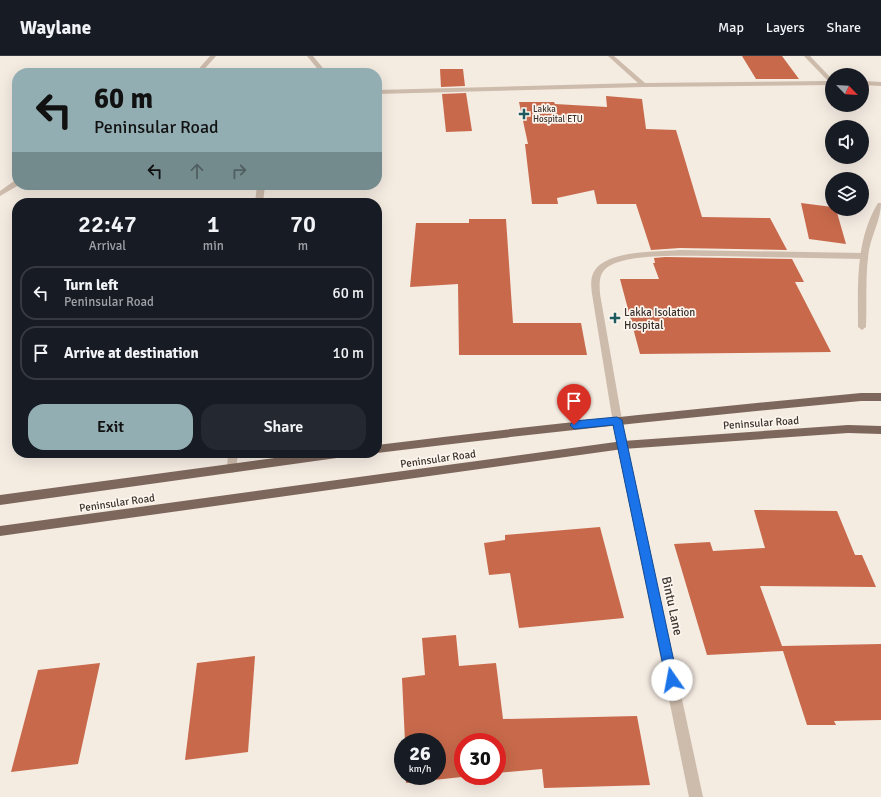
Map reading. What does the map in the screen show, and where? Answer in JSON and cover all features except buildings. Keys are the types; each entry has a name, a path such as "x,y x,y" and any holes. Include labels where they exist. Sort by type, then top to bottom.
{"main road":[{"name":"Peninsular Road","path":"382,448 488,434 617,420 881,396"},
{"name":"Peninsular Road","path":"0,531 623,445 848,429 881,430"},
{"name":"Peninsular Road","path":"0,500 307,458"}],"street":[{"path":"202,68 213,56"},
{"path":"310,56 320,68"},
{"path":"612,56 643,85"},
{"path":"807,56 825,75"},
{"path":"382,92 643,85 825,83"},
{"path":"869,83 881,84"},
{"path":"0,194 12,186"},
{"path":"862,328 863,256 871,222 881,205"},
{"name":"Bintu Lane","path":"696,797 617,420 596,294 595,279 598,271 610,262 630,256 680,253 863,256"},
{"path":"232,468 233,458"}],"place":[{"name":"Lakka Hospital ETU","path":"524,114"},
{"name":"Lakka Isolation Hospital","path":"615,318"}],"route":[{"path":"574,425 617,420 672,680"}]}
